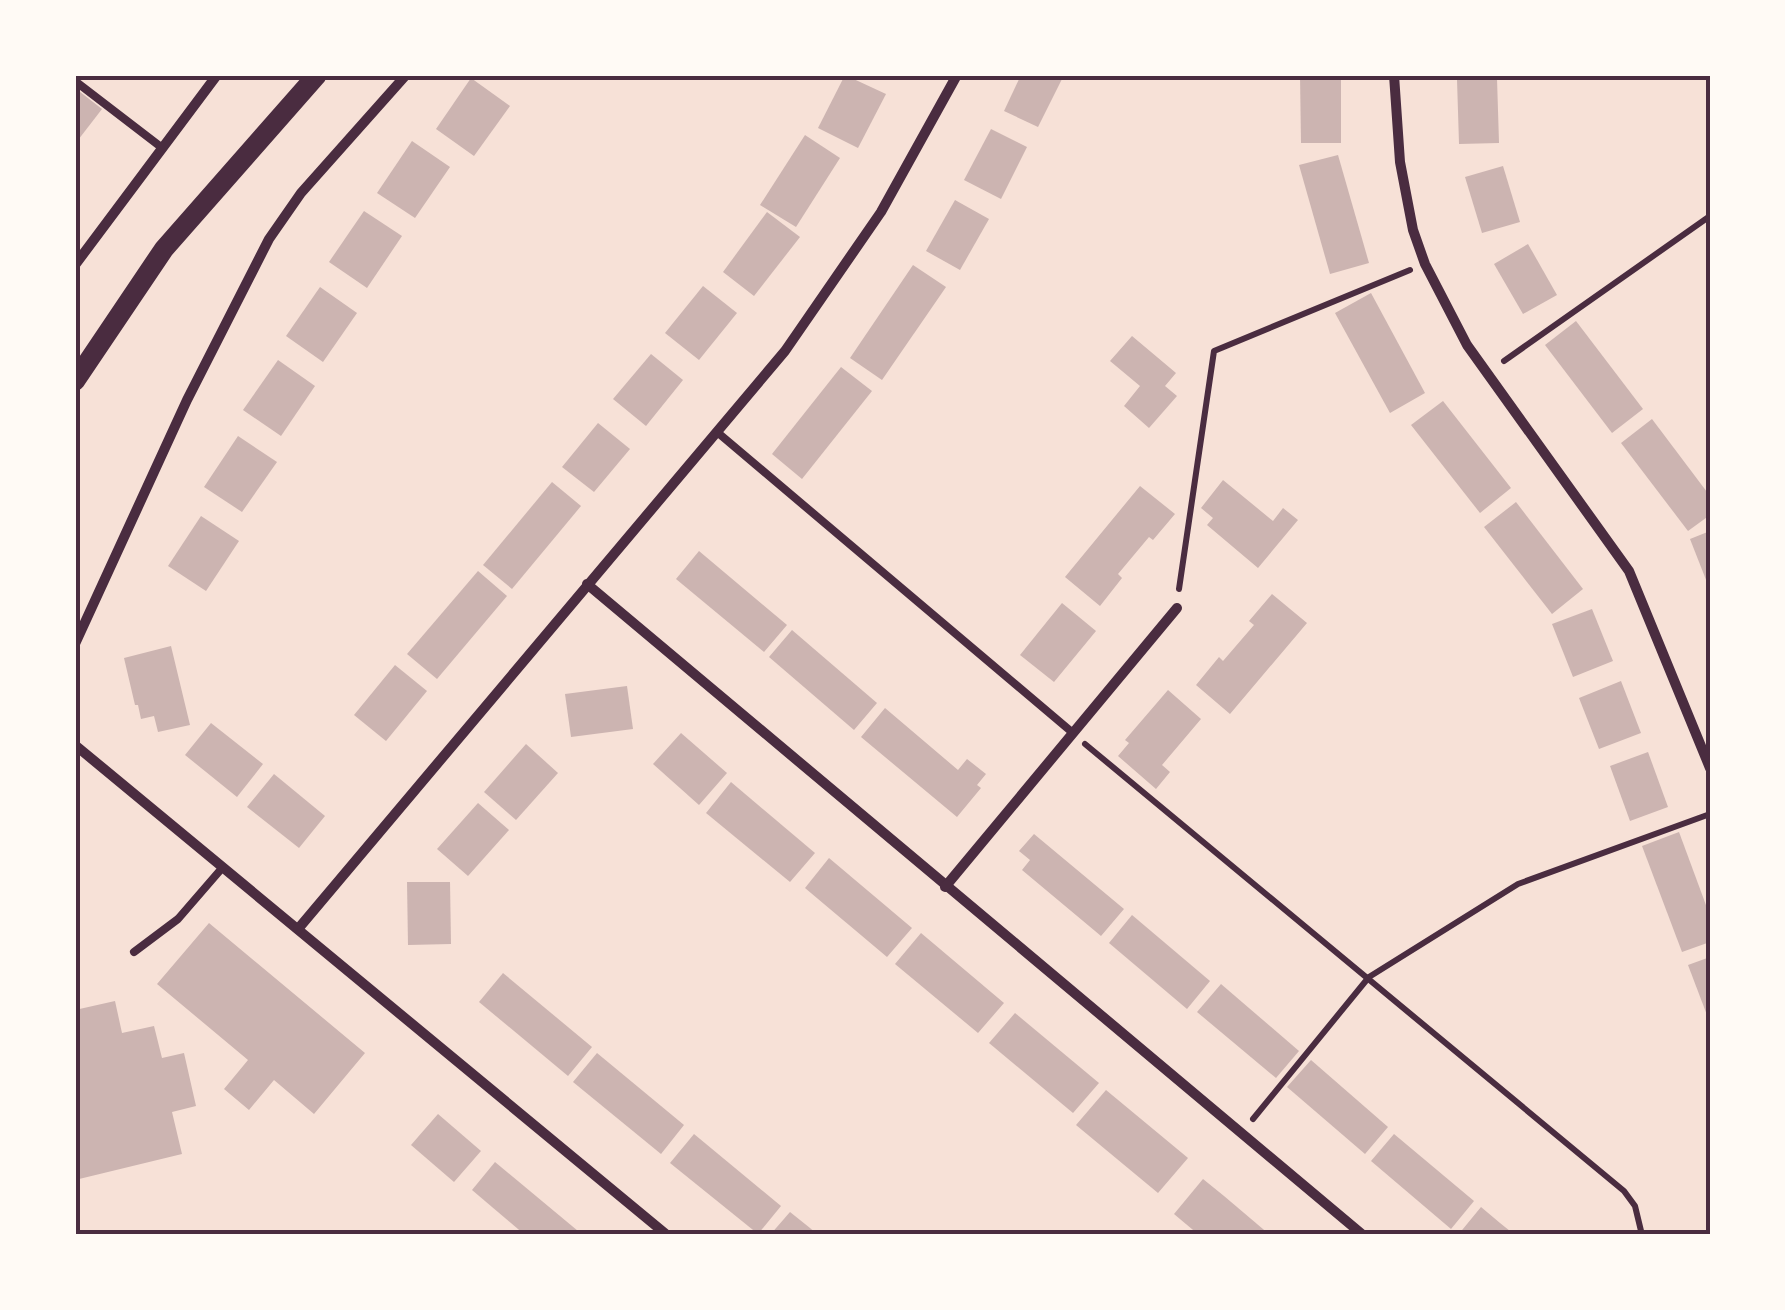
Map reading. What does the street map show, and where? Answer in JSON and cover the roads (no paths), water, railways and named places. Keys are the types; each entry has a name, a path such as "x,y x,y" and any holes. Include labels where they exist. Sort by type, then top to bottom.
{"main road":[{"path":"75,380 164,250 317,75"}],"street":[{"path":"75,265 216,75"},
{"path":"75,644 187,400 270,239 313,179 406,75"},
{"path":"298,928 785,351 841,274 918,149 957,75"},
{"path":"1394,75 1400,162 1413,230 1425,264 1450,318 1486,373 1629,571 1710,768"},
{"path":"586,584 1363,1235"},
{"path":"945,886 1177,608"},
{"path":"75,745 667,1235"}],"lane":[{"path":"75,80 161,147"},
{"path":"717,432 1073,734"},
{"path":"134,952 178,919 223,867"}]}
